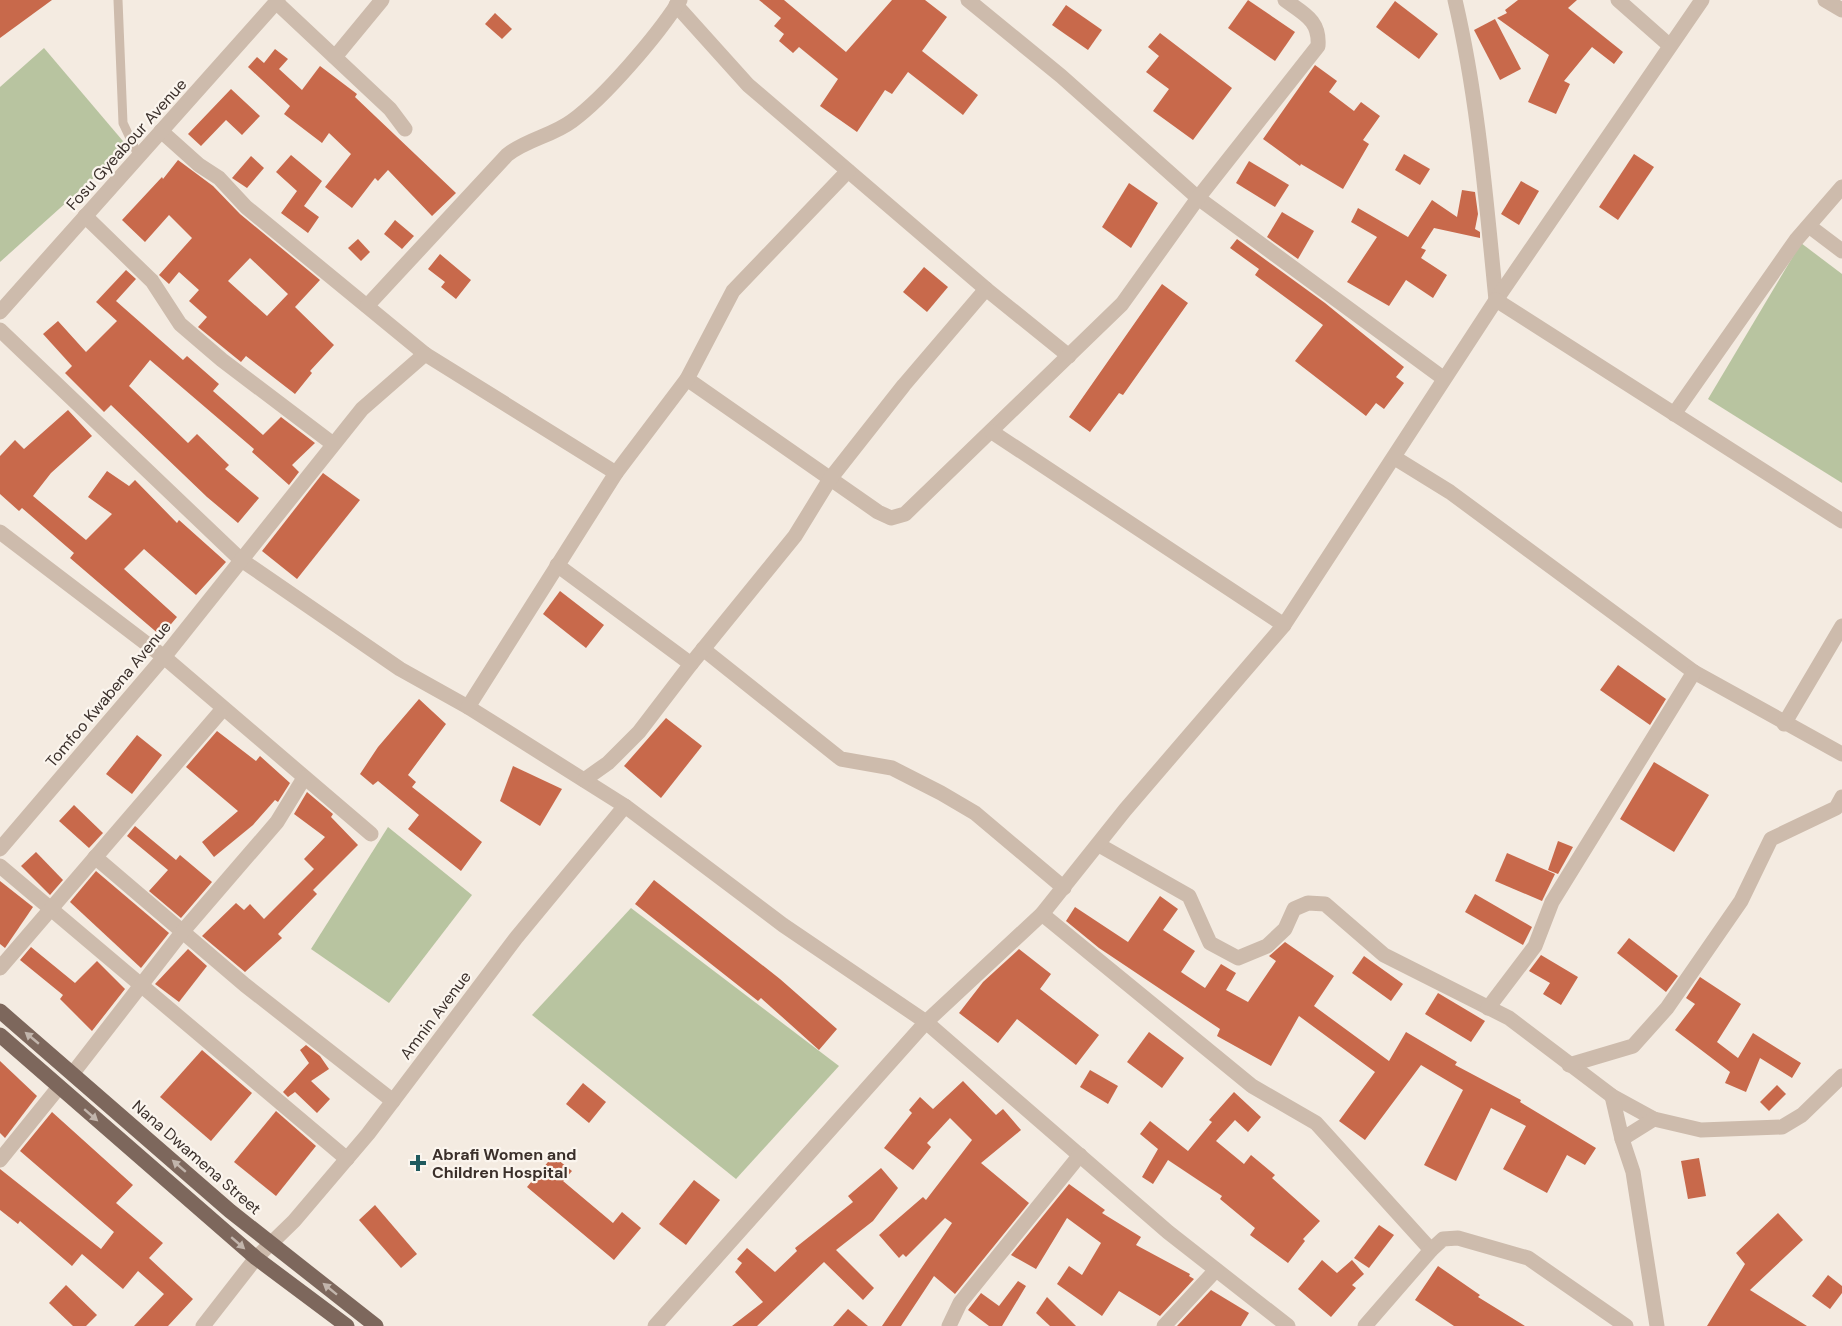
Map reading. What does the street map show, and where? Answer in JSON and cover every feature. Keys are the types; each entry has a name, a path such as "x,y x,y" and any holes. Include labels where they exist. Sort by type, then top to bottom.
{"main road":[{"name":"Nana Dwamena Street","path":"0,1011 230,1211 375,1326"},
{"path":"3,1043 59,1087 255,1258 347,1326"}],"street":[{"path":"335,57 382,0"},
{"path":"968,0 1061,76 1198,198 1443,378"},
{"path":"687,379 830,479 891,518 904,514 992,432 1122,304 1198,198 1318,46 1319,32 1311,19 1285,0"},
{"path":"1455,0 1463,34 1483,173 1496,300"},
{"path":"1618,0 1669,45"},
{"path":"656,1326 926,1022 1042,914 1125,810 1284,625 1395,458 1443,378 1702,0"},
{"path":"1825,0 1842,10"},
{"name":"Fosu Gyeabour Avenue","path":"0,312 277,1"},
{"path":"277,1 390,109 405,129"},
{"path":"368,306 507,155 522,143 571,122 586,109 619,74 678,3 748,85 986,289 1069,356"},
{"path":"161,131 199,165 219,178 254,213 425,354 616,473"},
{"path":"468,707 616,473 687,379 733,291 848,171"},
{"path":"1674,414 1796,240 1842,187"},
{"path":"86,216 152,281 180,324 222,360 333,444"},
{"path":"1809,226 1842,251"},
{"path":"584,780 608,763 639,732 795,536 830,479 904,385 986,289"},
{"path":"1496,300 1842,521"},
{"path":"0,330 240,559 400,669 468,707 625,806 783,925 926,1022 1216,1270 1288,1326"},
{"name":"Tomfoo Kwabena Avenue","path":"0,849 164,657 362,409 425,354"},
{"path":"992,432 1284,625"},
{"path":"1395,458 1450,492 1694,672 1784,724 1842,753"},
{"path":"0,532 164,657 222,710 371,834"},
{"path":"557,565 691,664"},
{"path":"1784,724 1842,626"},
{"path":"703,649 842,759 892,768 958,803 975,813 1064,888"},
{"path":"1488,1008 1535,946 1552,902 1694,672"},
{"path":"0,968 222,710"},
{"path":"73,1073 183,931 277,822 304,778"},
{"path":"1569,1065 1633,1046 1667,1008 1741,901 1771,839 1836,808 1842,797"},
{"name":"Amnin Avenue","path":"203,1326 255,1258 273,1243 347,1159 516,938 625,806"},
{"path":"1099,845 1188,896 1210,942 1238,958 1267,946 1285,928 1294,909 1308,903 1325,904 1384,955 1509,1018 1612,1096 1654,1119 1701,1130 1782,1127 1802,1114 1842,1077"},
{"path":"95,857 244,985 393,1101"},
{"path":"0,866 141,988 347,1159"},
{"path":"1042,914 1252,1086 1316,1123 1431,1250"},
{"path":"0,1160 59,1087"},
{"path":"1612,1096 1622,1139 1633,1172 1657,1326"},
{"path":"1622,1139 1654,1119"},
{"path":"949,1326 960,1304 1080,1155"},
{"path":"1365,1326 1431,1250 1443,1239 1458,1238 1528,1258 1626,1326"},
{"path":"1164,1326 1216,1270"}],"lane":[{"path":"118,0 123,123 139,157"}],"green space":[{"path":"44,48 128,147 0,262 0,87"},
{"path":"1801,243 1842,274 1842,483 1708,399"},
{"path":"388,827 472,895 389,1003 311,949"},
{"path":"631,908 839,1066 736,1179 532,1015"}],"building":[{"path":"0,0 52,0 0,38"},
{"path":"759,0 784,0 846,52 892,0 925,0 947,17 922,51 978,95 963,115 908,72 892,94 885,90 857,132 820,106 838,79 799,47 793,53 779,41 784,34 774,26 781,18"},
{"path":"1248,0 1295,32 1275,61 1228,28"},
{"path":"1518,0 1577,0 1568,8 1623,52 1614,64 1592,47 1564,81 1570,84 1556,114 1528,102 1549,55 1497,18 1507,13 1505,10"},
{"path":"1395,1 1438,34 1419,59 1376,27"},
{"path":"1066,5 1102,30 1088,50 1052,25"},
{"path":"495,13 512,29 502,39 485,24"},
{"path":"1495,19 1521,69 1500,80 1474,30"},
{"path":"1160,33 1232,88 1193,140 1153,111 1169,89 1146,72 1159,56 1148,47"},
{"path":"275,49 288,59 279,69 302,90 320,66 357,94 355,97 456,193 432,216 388,170 378,181 375,178 352,208 325,187 351,154 329,133 322,143 284,114 290,106 248,67 257,57 264,63"},
{"path":"1315,65 1337,81 1329,92 1354,111 1361,102 1380,116 1363,140 1369,144 1343,189 1301,164 1300,166 1263,139"},
{"path":"231,89 260,116 242,135 226,120 201,146 188,134"},
{"path":"1404,154 1430,169 1420,185 1395,170"},
{"path":"1634,154 1654,167 1618,220 1599,207"},
{"path":"291,155 322,181 304,206 319,217 308,233 281,213 297,191 276,172"},
{"path":"251,156 264,168 247,188 232,178"},
{"path":"178,160 213,186 240,214 320,280 295,307 334,345 310,371 312,373 295,394 246,356 241,362 198,327 207,317 189,301 199,290 179,272 169,284 159,275 192,238 169,215 145,242 122,220 162,177 163,179","holes":["250,258 288,294 267,316 228,281"]},
{"path":"1249,161 1289,185 1275,207 1236,183"},
{"path":"1521,181 1539,191 1519,225 1501,214"},
{"path":"1129,183 1158,203 1131,248 1102,227"},
{"path":"1462,190 1475,192 1478,214 1475,229 1480,232 1480,238 1434,228 1421,248 1426,250 1421,258 1447,275 1433,298 1406,280 1389,306 1347,282 1377,237 1351,222 1358,208 1408,237 1432,200 1457,217"},
{"path":"1282,212 1314,231 1298,259 1267,237"},
{"path":"395,220 414,236 402,249 384,234"},
{"path":"358,239 370,252 361,261 348,248"},
{"path":"1237,239 1325,303 1404,367 1396,377 1404,383 1384,409 1376,403 1366,416 1295,361 1323,325 1255,275 1259,269 1230,248"},
{"path":"440,254 471,280 456,299 441,287 445,282 428,269"},
{"path":"924,267 948,287 927,312 903,292"},
{"path":"126,270 136,279 116,301 183,360 187,356 219,384 213,391 263,435 281,417 315,443 292,465 299,472 289,485 252,452 254,449 150,360 129,386 188,443 197,434 229,465 225,469 259,498 238,523 207,497 111,405 104,412 65,373 72,366 43,334 58,321 86,352 117,321 96,302"},
{"path":"1162,284 1188,303 1123,395 1119,393 1090,432 1069,417"},
{"path":"68,410 92,436 51,473 33,496 86,540 112,514 88,497 107,471 129,486 135,480 177,523 179,520 226,562 196,595 144,549 124,569 177,617 161,636 70,558 74,553 22,508 19,511 0,494 0,456 15,440 24,449"},
{"path":"323,473 360,500 297,579 262,551"},
{"path":"560,591 604,625 586,648 543,614"},
{"path":"1618,665 1666,699 1650,725 1600,690"},
{"path":"419,699 446,724 408,775 416,782 412,787 482,842 461,871 408,829 419,815 378,781 373,785 360,774 378,747"},
{"path":"666,718 702,746 661,798 624,766"},
{"path":"217,731 256,761 260,756 290,783 278,802 275,800 253,825 214,857 202,842 238,811 186,767"},
{"path":"137,735 162,755 132,794 106,774"},
{"path":"1654,762 1709,795 1674,852 1620,819"},
{"path":"513,766 562,789 540,826 500,801"},
{"path":"307,792 333,814 331,817 358,845 313,890 317,894 278,934 282,938 245,972 202,936 236,903 244,910 250,904 264,919 314,869 304,859 325,837 294,814"},
{"path":"74,805 103,833 89,848 59,821"},
{"path":"135,826 176,860 180,855 212,882 181,918 149,891 168,870 127,836"},
{"path":"1558,841 1573,847 1558,874 1548,870"},
{"path":"36,852 63,880 50,895 21,866"},
{"path":"1507,853 1555,874 1542,901 1495,881"},
{"path":"96,871 169,933 141,968 70,902"},
{"path":"654,880 780,979 837,1029 819,1050 761,998 758,1001 635,904"},
{"path":"0,881 33,907 5,948 0,944"},
{"path":"1475,894 1532,927 1523,945 1465,912"},
{"path":"1160,896 1178,909 1163,930 1195,951 1181,972 1205,988 1221,964 1236,973 1226,990 1248,1002 1276,961 1269,956 1285,942 1334,976 1314,1006 1389,1061 1406,1032 1457,1062 1455,1065 1521,1100 1520,1102 1596,1148 1585,1165 1567,1155 1547,1193 1503,1169 1526,1126 1491,1108 1456,1181 1424,1165 1463,1090 1421,1065 1365,1140 1339,1121 1375,1072 1299,1016 1271,1066 1217,1036 1220,1029 1099,948 1066,921 1075,907 1128,942"},
{"path":"1629,938 1678,976 1666,992 1617,953"},
{"path":"31,947 75,983 97,961 125,989 92,1031 60,999 63,995 20,960"},
{"path":"188,949 207,966 179,1002 155,984"},
{"path":"1019,949 1051,974 1040,989 1099,1035 1076,1065 1017,1019 998,1043 959,1013 983,982"},
{"path":"1541,955 1578,977 1561,1005 1543,994 1550,983 1529,971"},
{"path":"1364,956 1403,984 1391,1001 1352,973"},
{"path":"1700,977 1741,1004 1717,1042 1738,1058 1753,1033 1801,1063 1792,1078 1760,1058 1746,1092 1725,1083 1730,1072 1675,1030 1695,1004 1686,998"},
{"path":"1438,993 1485,1021 1471,1042 1425,1014"},
{"path":"1149,1032 1184,1058 1162,1088 1127,1062"},
{"path":"306,1045 320,1056 329,1069 311,1081 330,1099 317,1113 295,1092 288,1097 283,1092 309,1063 300,1050"},
{"path":"202,1050 252,1093 211,1141 160,1097"},
{"path":"0,1061 37,1096 5,1138 0,1133"},
{"path":"1090,1070 1118,1086 1108,1104 1080,1087"},
{"path":"963,1081 996,1115 1003,1109 1021,1130 981,1163 1029,1203 955,1294 934,1276 901,1326 882,1326 952,1223 945,1218 906,1257 903,1254 899,1258 879,1235 923,1197 926,1200 972,1140 950,1118 927,1143 931,1147 913,1170 884,1148 912,1113 909,1110 920,1097 933,1109"},
{"path":"583,1083 606,1102 589,1123 566,1104"},
{"path":"1777,1085 1786,1094 1769,1111 1760,1102"},
{"path":"1234,1092 1261,1117 1248,1132 1235,1120 1216,1141 1244,1164 1251,1155 1275,1175 1272,1178 1320,1221 1303,1239 1305,1241 1288,1263 1250,1235 1255,1228 1220,1199 1222,1196 1168,1160 1153,1184 1142,1177 1158,1149 1140,1134 1150,1121 1188,1151 1212,1122 1209,1120"},
{"path":"276,1111 316,1146 276,1196 234,1162"},
{"path":"52,1112 133,1185 116,1203 163,1243 149,1258 193,1299 168,1326 134,1326 164,1294 138,1271 123,1289 82,1254 72,1266 20,1221 18,1224 0,1210 0,1169 101,1249 114,1232 20,1151"},
{"path":"553,1156 572,1171 563,1181 613,1223 622,1212 641,1228 614,1260 527,1187"},
{"path":"1699,1158 1706,1196 1688,1199 1681,1161"},
{"path":"881,1168 898,1188 873,1221 836,1250 874,1288 863,1300 824,1262 757,1326 732,1326 763,1302 735,1272 742,1263 737,1259 747,1248 775,1272 797,1251 795,1248 853,1202 848,1196"},
{"path":"694,1180 720,1200 686,1245 659,1224"},
{"path":"1069,1184 1105,1210 1102,1213 1141,1237 1136,1245 1190,1274 1189,1276 1194,1279 1160,1316 1119,1291 1102,1316 1057,1284 1069,1266 1082,1275 1101,1243 1067,1218 1036,1269 1011,1255"},
{"path":"375,1205 417,1254 401,1268 359,1220"},
{"path":"1778,1213 1803,1240 1750,1290 1807,1326 1707,1326 1745,1264 1736,1253"},
{"path":"1379,1225 1394,1235 1369,1268 1354,1258"},
{"path":"1322,1260 1337,1273 1352,1260 1364,1274 1352,1285 1356,1288 1331,1317 1298,1289"},
{"path":"1438,1266 1480,1295 1478,1297 1525,1326 1454,1326 1415,1300"},
{"path":"1828,1275 1842,1286 1842,1293 1830,1309 1812,1296"},
{"path":"1018,1281 1026,1286 1002,1326 989,1326 968,1310 981,1293 999,1306"},
{"path":"66,1285 97,1315 86,1326 73,1326 49,1303"},
{"path":"1211,1290 1249,1313 1241,1326 1177,1326"},
{"path":"1047,1297 1076,1326 1050,1326 1036,1313"},
{"path":"848,1309 868,1326 833,1326"}],"place":[{"name":"Abrafi Women and Children Hospital","path":"418,1163"}]}
